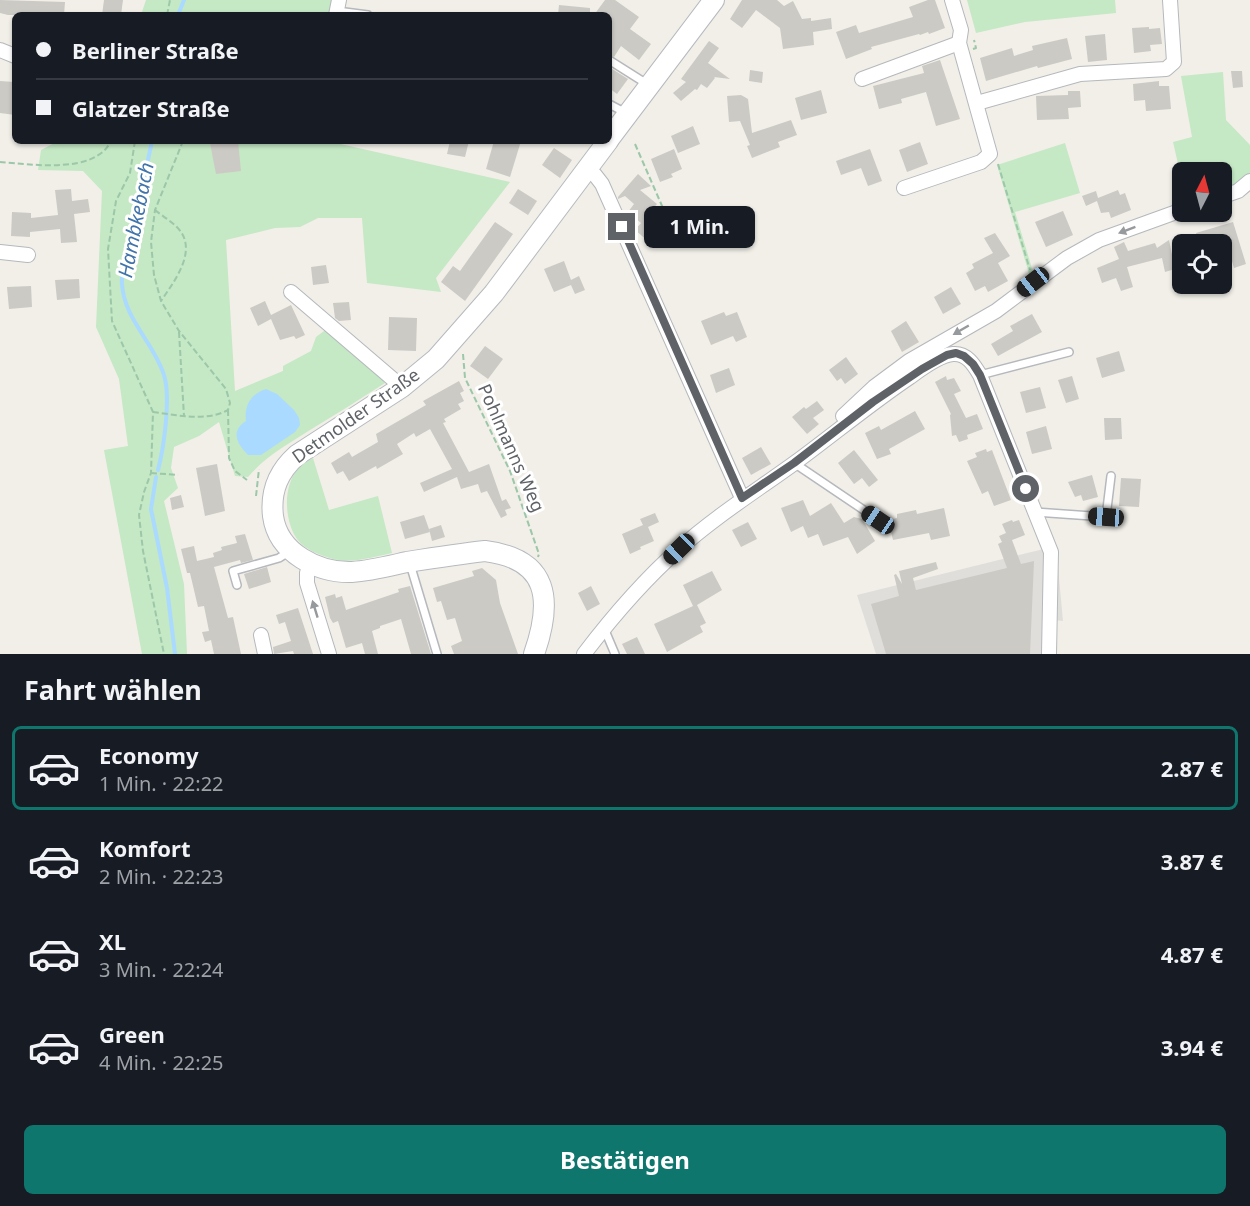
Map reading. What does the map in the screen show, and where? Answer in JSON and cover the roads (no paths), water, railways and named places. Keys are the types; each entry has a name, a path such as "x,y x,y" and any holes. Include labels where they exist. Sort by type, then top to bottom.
{"main road":[{"name":"Detmolder Straße","path":"612,131 628,114 714,0"},
{"name":"Detmolder Straße","path":"534,654 541,636 545,611 544,596 540,582 532,570 519,560 501,553 485,551 352,572 330,570 310,564 292,550 277,531 272,505 273,490 286,465 297,455 402,387 436,359 466,327 586,169 601,144"}],"street":[{"path":"904,188 981,162 990,154 959,43 961,30 952,0"},
{"path":"977,103 1080,74 1166,69 1174,62 1170,0"},
{"path":"862,79 959,43"},
{"path":"586,169 603,184 742,498"},
{"path":"1232,193 1250,181"},
{"path":"825,440 841,418 874,387 909,361 996,311 1067,258 1100,240 1172,214"},
{"path":"0,252 28,255"},
{"path":"291,292 402,387"},
{"path":"584,654 625,601 679,549 742,498 794,463 873,402 922,369 947,355 956,353 968,359 980,375 1051,552 1049,654"},
{"path":"310,564 307,583 329,654"},
{"path":"261,635 265,654"}],"lane":[{"path":"337,9 352,12"},
{"path":"612,62 649,86"},
{"path":"612,106 628,114"},
{"path":"980,375 1069,352"},
{"path":"794,463 880,521"},
{"path":"1035,512 1106,517 1112,476"},
{"path":"237,585 233,571 279,558 292,550"},
{"path":"409,562 437,654"},
{"path":"603,628 615,654"}],"water":[{"path":"266,389 277,394 294,410 300,425 295,432 261,455 248,455 238,442 238,429 246,421 247,405 256,394"}],"waterway":[{"name":"Hambkebach","path":"179,12 184,0"},
{"name":"Hambkebach","path":"151,144 124,262 122,284 128,308 154,352 166,384 166,422 158,470"},
{"name":"Hambkebach","path":"156,477 151,509 167,588 175,654"}]}
